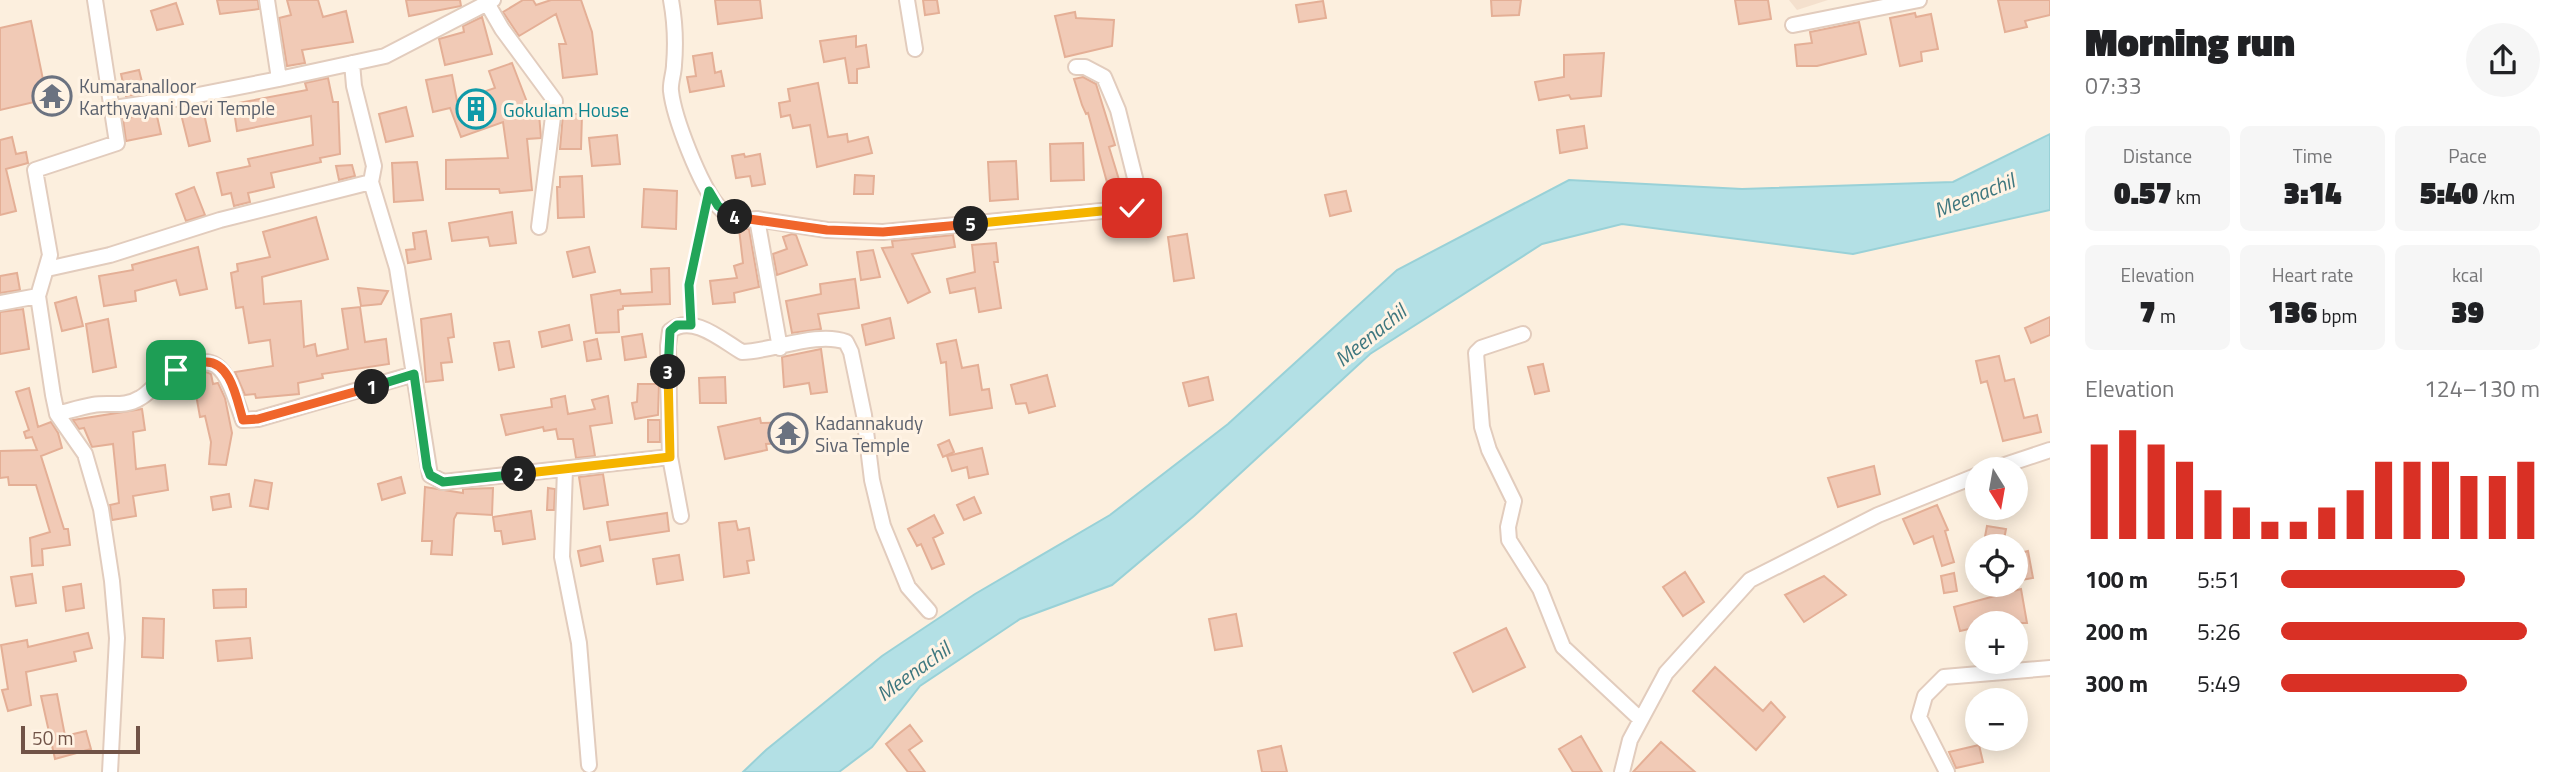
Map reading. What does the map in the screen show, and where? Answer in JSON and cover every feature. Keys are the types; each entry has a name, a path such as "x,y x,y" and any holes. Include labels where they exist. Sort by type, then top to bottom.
{"street":[{"path":"95,0 114,108 117,143 35,170 50,255 38,296 57,414 85,454 101,509 112,581 117,638 110,772"},
{"path":"267,0 279,79"},
{"path":"671,0 675,23 670,89 693,159 718,206 733,217 827,230 883,232 1132,208 1136,182 1118,110 1104,77 1085,67 1076,67"},
{"path":"907,0 915,49"},
{"path":"1793,25 1919,0"},
{"path":"114,108 188,97 385,56 490,2 502,29 555,101 539,227"},
{"path":"352,62 354,86 374,166 371,182 397,268 427,467 436,480 443,482 670,457"},
{"path":"47,269 110,255 220,220 340,192 371,182"},
{"path":"757,219 780,348"},
{"path":"0,303 38,296"},
{"path":"681,516 670,457 670,331 677,325 691,325 724,340 742,352 780,348 832,337 846,342 851,352 864,415 872,480 888,542 908,587 929,611"},
{"path":"1523,334 1480,348 1476,353 1482,427 1489,450 1514,502 1508,527 1509,540 1540,589 1563,647 1640,719"},
{"path":"57,414 96,404 125,404 143,397 152,386 176,370 206,361 218,365 228,376 243,420 258,419 414,374"},
{"path":"2023,457 2050,450"},
{"path":"565,469 562,557 579,643 589,765"},
{"path":"1622,772 1640,719 1666,673 1750,580 1878,515 1965,480"},
{"path":"1947,772 1919,717 1925,696 1944,677 2050,668"}],"path":[{"path":"691,325 689,285 709,191"}],"shaded area":[{"path":"1789,0 1828,0 1797,10"}],"water":[{"name":"Meenachil","path":"2050,134 2050,210 1853,254 1622,224 1542,244 1370,354 1194,516 1112,585 1020,619 920,686 872,747 839,772 743,772 766,750 882,656 975,594 1110,515 1228,424 1397,270 1569,180 1742,189 1953,182"}],"building":[{"path":"217,0 258,0 259,9 220,14"},
{"path":"287,0 318,0 323,17 346,11 353,42 302,50 305,63 287,66 279,18 291,15"},
{"path":"406,0 460,0 461,6 409,16"},
{"path":"523,0 533,0 536,5 551,0 581,0 592,32 597,74 563,78 559,44 566,44 556,14 519,36 503,12"},
{"path":"715,0 760,0 762,18 718,24"},
{"path":"923,0 937,0 939,13 925,15"},
{"path":"1491,0 1521,0 1519,15 1492,16"},
{"path":"1735,0 1768,0 1771,19 1739,24"},
{"path":"1998,0 2050,0 2050,15 2025,21 2027,27 2005,32"},
{"path":"1323,1 1326,18 1299,22 1296,5"},
{"path":"176,3 183,24 157,30 151,11"},
{"path":"1075,12 1076,18 1114,20 1112,46 1065,57 1055,16"},
{"path":"1915,13 1916,17 1931,14 1938,49 1921,52 1922,61 1900,66 1890,18"},
{"path":"482,17 492,54 445,65 439,39 464,32 463,26"},
{"path":"31,21 47,99 0,110 0,28"},
{"path":"1859,22 1866,54 1817,66 1797,66 1795,45 1812,43 1810,32"},
{"path":"856,36 856,47 866,45 869,67 857,69 857,83 849,83 845,58 824,62 820,41"},
{"path":"712,53 715,73 721,71 724,86 690,92 687,77 696,76 693,56"},
{"path":"1604,53 1601,96 1571,99 1569,95 1539,100 1535,82 1564,77 1564,55"},
{"path":"512,63 532,115 539,114 541,138 527,139 532,190 500,193 499,189 446,189 446,160 508,158 503,122 461,137 450,108 433,112 426,80 452,75 457,101 495,88 489,71"},
{"path":"139,70 145,94 126,96 121,74"},
{"path":"1083,77 1096,84 1115,145 1109,147 1120,183 1108,186 1088,113 1086,114 1082,105 1074,79"},
{"path":"328,78 333,102 338,102 340,154 320,158 321,162 271,173 274,187 248,193 250,202 234,206 231,193 222,195 217,173 250,166 248,159 313,145 311,116 237,131 233,104 307,90 305,83"},
{"path":"818,83 828,137 847,134 848,142 868,137 872,153 817,167 810,125 793,128 790,115 781,117 779,103 790,101 788,89"},
{"path":"406,107 413,136 386,142 379,114"},
{"path":"203,109 210,141 189,146 181,114"},
{"path":"156,112 161,134 126,141 123,119"},
{"path":"563,114 582,114 581,149 560,149"},
{"path":"1584,126 1587,148 1560,153 1557,130"},
{"path":"617,135 620,164 592,166 589,138"},
{"path":"12,137 16,154 26,152 28,163 6,169 16,211 0,215 0,140"},
{"path":"1083,143 1084,180 1051,181 1050,144"},
{"path":"744,154 745,157 760,154 765,184 752,186 750,176 736,178 732,156"},
{"path":"1016,161 1018,199 990,201 988,162"},
{"path":"417,162 423,200 394,202 392,163"},
{"path":"352,165 355,176 339,180 336,166"},
{"path":"855,175 874,176 873,194 854,194"},
{"path":"582,176 584,217 558,218 557,187 560,187 560,177"},
{"path":"194,187 205,215 186,221 176,194"},
{"path":"644,189 677,191 676,229 642,227"},
{"path":"1346,191 1351,211 1330,216 1325,195"},
{"path":"512,212 516,243 490,246 488,237 452,241 449,223"},
{"path":"316,217 328,259 262,277 264,304 301,301 304,347 315,344 317,356 348,349 342,309 360,307 365,342 386,339 389,364 322,374 323,378 298,383 299,394 256,398 255,394 245,395 235,372 273,366 270,340 249,343 243,307 236,308 231,273 238,271 237,264 270,257 263,232"},
{"path":"739,229 749,229 759,287 734,293 735,302 713,304 710,281 737,278 734,266 743,263"},
{"path":"426,231 431,259 408,263 406,250 415,249 413,233"},
{"path":"1187,234 1194,278 1174,281 1168,237"},
{"path":"796,235 807,265 777,275 773,254 787,249 783,237"},
{"path":"953,235 955,247 912,254 930,292 908,303 882,248 893,247 892,241"},
{"path":"996,243 998,262 994,262 1001,308 979,312 975,288 950,293 947,279 975,272 972,245"},
{"path":"198,247 207,289 180,295 176,280 135,291 136,301 104,306 99,276 133,270 132,265"},
{"path":"589,247 595,272 573,277 567,252"},
{"path":"873,250 880,277 861,280 857,252"},
{"path":"669,268 670,304 623,306 623,309 618,310 619,332 596,333 591,295 620,290 621,294 652,292 651,269"},
{"path":"17,273 20,290 0,293 0,276"},
{"path":"855,279 859,308 818,314 821,329 792,333 786,301 821,294 820,284"},
{"path":"358,288 388,291 381,304 361,306"},
{"path":"76,297 83,326 62,331 55,303"},
{"path":"23,309 29,349 0,354 0,312"},
{"path":"451,314 454,337 448,338 452,362 441,363 443,380 426,382 421,319"},
{"path":"2050,317 2050,335 2031,343 2025,328"},
{"path":"890,318 894,338 866,345 862,325"},
{"path":"108,319 116,367 93,372 86,324"},
{"path":"569,325 572,340 542,347 539,332"},
{"path":"642,334 646,357 625,360 622,337"},
{"path":"597,339 601,359 587,361 584,342"},
{"path":"956,340 962,368 978,365 982,390 989,389 992,408 950,415 946,362 941,363 937,344"},
{"path":"509,341 514,367 499,370 494,343"},
{"path":"821,349 827,392 811,394 809,383 784,387 782,357"},
{"path":"1999,356 2005,381 2014,379 2024,418 2037,415 2041,432 2003,441 1987,381 1981,383 1976,361"},
{"path":"1543,364 1549,391 1535,394 1528,367"},
{"path":"206,372 211,374 213,384 218,383 225,398 232,433 226,465 209,464 211,442 205,416 200,417 194,383 187,384 186,377"},
{"path":"1047,375 1055,406 1029,413 1026,403 1016,404 1011,385"},
{"path":"725,377 726,403 700,403 699,378"},
{"path":"1208,377 1213,400 1189,406 1183,383"},
{"path":"638,384 659,384 658,415 635,419 632,403 637,402"},
{"path":"29,388 38,427 51,422 58,433 62,448 41,456 64,529 68,529 70,545 42,549 43,565 32,566 30,538 50,532 36,485 9,485 8,477 0,478 0,451 37,450 32,437 26,438 24,432 29,430 16,392"},
{"path":"565,396 568,414 595,409 592,400 608,396 612,423 590,426 595,456 576,458 573,439 558,439 556,429 544,431 543,427 506,435 501,415 552,407 551,399"},
{"path":"142,409 145,430 133,432 136,469 165,465 168,490 133,496 136,516 112,520 110,505 119,503 113,444 92,447 84,428 79,429 73,420"},
{"path":"760,418 761,423 802,422 803,442 766,444 767,450 725,459 718,427"},
{"path":"648,420 660,420 660,442 648,442"},
{"path":"949,440 954,452 943,457 938,445"},
{"path":"982,448 988,474 969,478 967,467 952,471 947,456"},
{"path":"1874,466 1880,494 1838,507 1828,478"},
{"path":"603,474 608,505 584,509 579,477"},
{"path":"401,477 405,493 382,500 378,484"},
{"path":"255,480 272,483 268,509 250,506"},
{"path":"425,487 463,493 463,489 493,488 492,515 457,513 454,519 452,555 431,554 432,541 422,541"},
{"path":"548,488 555,489 554,510 547,510"},
{"path":"229,494 231,507 213,510 211,497"},
{"path":"974,497 981,513 964,520 957,505"},
{"path":"1937,505 1948,530 1945,531 1954,562 1942,566 1933,536 1914,544 1903,519"},
{"path":"531,511 535,539 503,544 501,531 495,531 493,517"},
{"path":"667,513 669,531 610,540 607,522"},
{"path":"934,515 943,533 933,538 944,564 932,569 921,544 917,546 908,529"},
{"path":"736,521 738,530 749,528 754,560 747,561 749,573 724,577 719,523"},
{"path":"1987,526 2006,529 2005,534 1986,534"},
{"path":"600,546 603,561 581,566 578,551"},
{"path":"2028,551 2033,578 2028,579"},
{"path":"679,555 683,580 657,584 653,559"},
{"path":"1685,572 1704,602 1683,616 1663,587"},
{"path":"1954,573 1957,591 1944,593 1941,576"},
{"path":"32,574 36,603 16,606 11,577"},
{"path":"1824,576 1846,595 1804,622 1785,595"},
{"path":"81,584 84,608 66,611 63,587"},
{"path":"246,589 246,607 214,608 213,590"},
{"path":"1991,597 2022,597 2025,611 1965,611 1965,630 1960,631 1954,607"},
{"path":"1236,614 1242,646 1215,650 1209,619"},
{"path":"143,618 164,619 163,658 142,657"},
{"path":"1506,628 1525,667 1473,692 1454,653"},
{"path":"88,633 92,648 74,652 76,661 26,672 31,705 8,711 2,690 8,689 1,645 27,640 28,647"},
{"path":"250,638 252,658 218,661 216,641"},
{"path":"1715,667 1763,711 1771,702 1785,717 1756,750 1693,691"},
{"path":"57,694 65,736 86,731 91,749 55,759 41,696"},
{"path":"910,725 922,741 909,750 925,772 908,772 886,744"},
{"path":"1581,736 1602,772 1573,772 1559,749"},
{"path":"1661,742 1695,772 1633,772"},
{"path":"1281,746 1287,772 1262,772 1258,751"},
{"path":"1965,748 1965,751 1980,751 1983,762 1956,768 1949,752"}],"place":[{"name":"Kumaranalloor Karthyayani Devi Temple","path":"52,96"},
{"name":"Gokulam House","path":"476,109"},
{"name":"Kadannakudy Siva Temple","path":"788,433"}],"route":[{"path":"176,370 206,361 218,365 228,376 243,420 258,419 414,374 427,467 430,475 443,482 670,457 670,331 677,325 691,325 689,285 709,191 718,206 733,217 827,230 883,232 1132,208"}]}
